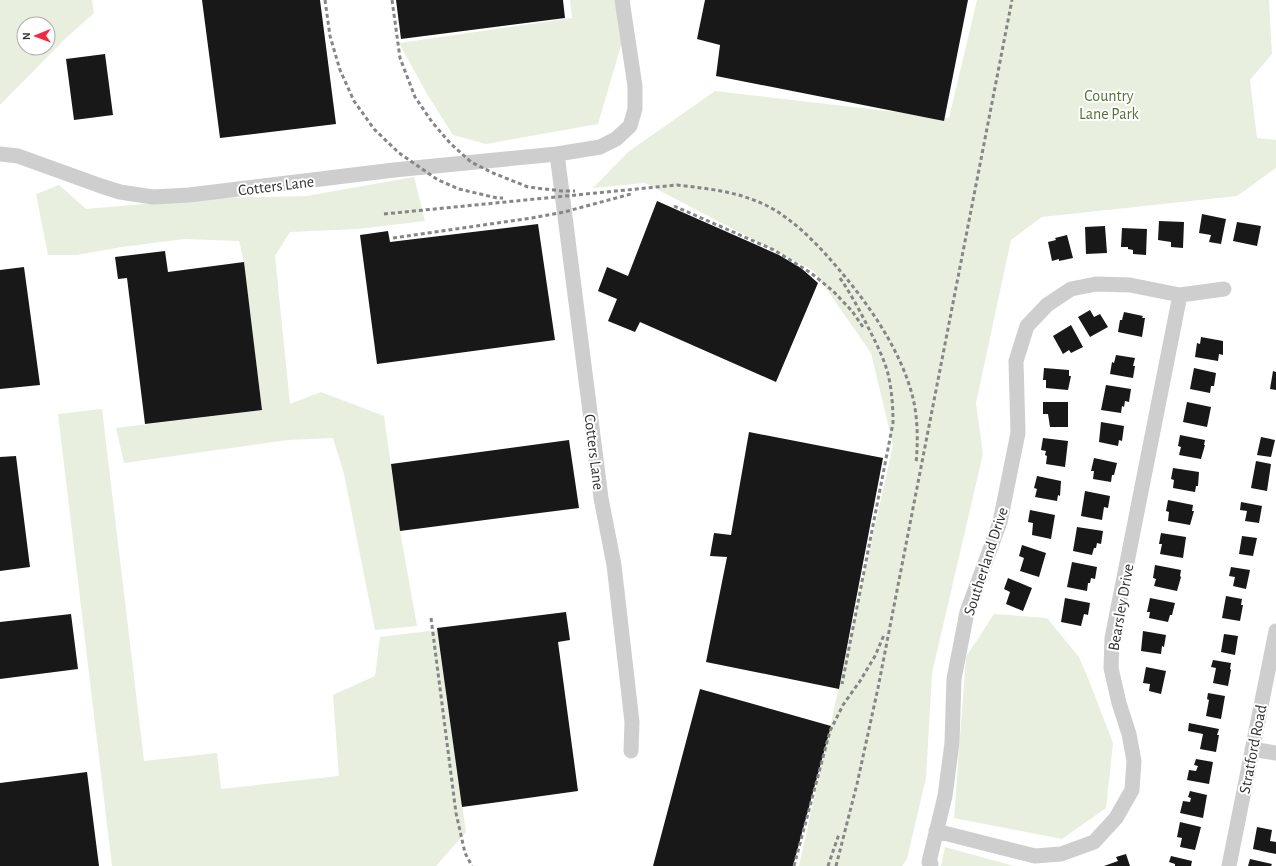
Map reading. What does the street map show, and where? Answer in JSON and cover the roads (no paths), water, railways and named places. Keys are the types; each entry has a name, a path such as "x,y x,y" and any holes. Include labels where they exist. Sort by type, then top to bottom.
{"street":[{"name":"Cotters Lane","path":"0,154 18,156 120,192 153,198 189,196 394,170 557,154 600,147 616,139 630,126 635,109 635,86 622,0"},
{"name":"Cotters Lane","path":"557,154 601,498 614,565 632,722 631,751"},
{"name":"Southerland Drive","path":"930,866 931,864 929,862 945,796 952,744 954,679 967,612 1000,522 1018,433 1016,361 1027,326 1047,306 1071,289 1096,284 1130,285 1180,295 1224,289"},
{"name":"Bearsley Drive","path":"936,831 1035,856 1061,854 1094,842 1116,818 1132,790 1134,761 1129,734 1119,703 1111,668 1112,638 1180,295"},
{"name":"Stratford Road","path":"1229,866 1276,631"},
{"path":"1252,749 1276,754"}],"railway":[{"path":"325,0 330,36 340,70 354,101 374,129 399,153 438,180 459,189 497,198 503,198"},
{"path":"392,0 400,58 415,97 432,122 450,143 471,162 493,173 528,187 575,191"},
{"path":"836,866 857,784 878,688 1012,0"},
{"path":"384,214 677,185 726,192 762,203 791,221 814,242 860,295 882,328 892,345 908,380 913,398 917,431 916,464"},
{"path":"393,238 532,218 564,212 631,194"},
{"path":"674,206 774,250 811,273 833,291 852,311 863,327"},
{"path":"840,278 862,315 885,365 891,393 893,423 842,684"},
{"path":"431,618 456,813 465,853 472,866"},
{"path":"794,866 830,731 843,705 875,656 884,635"},
{"path":"828,866 839,834"}],"park label":[{"name":"Country Lane Park","path":"1109,104"}]}
